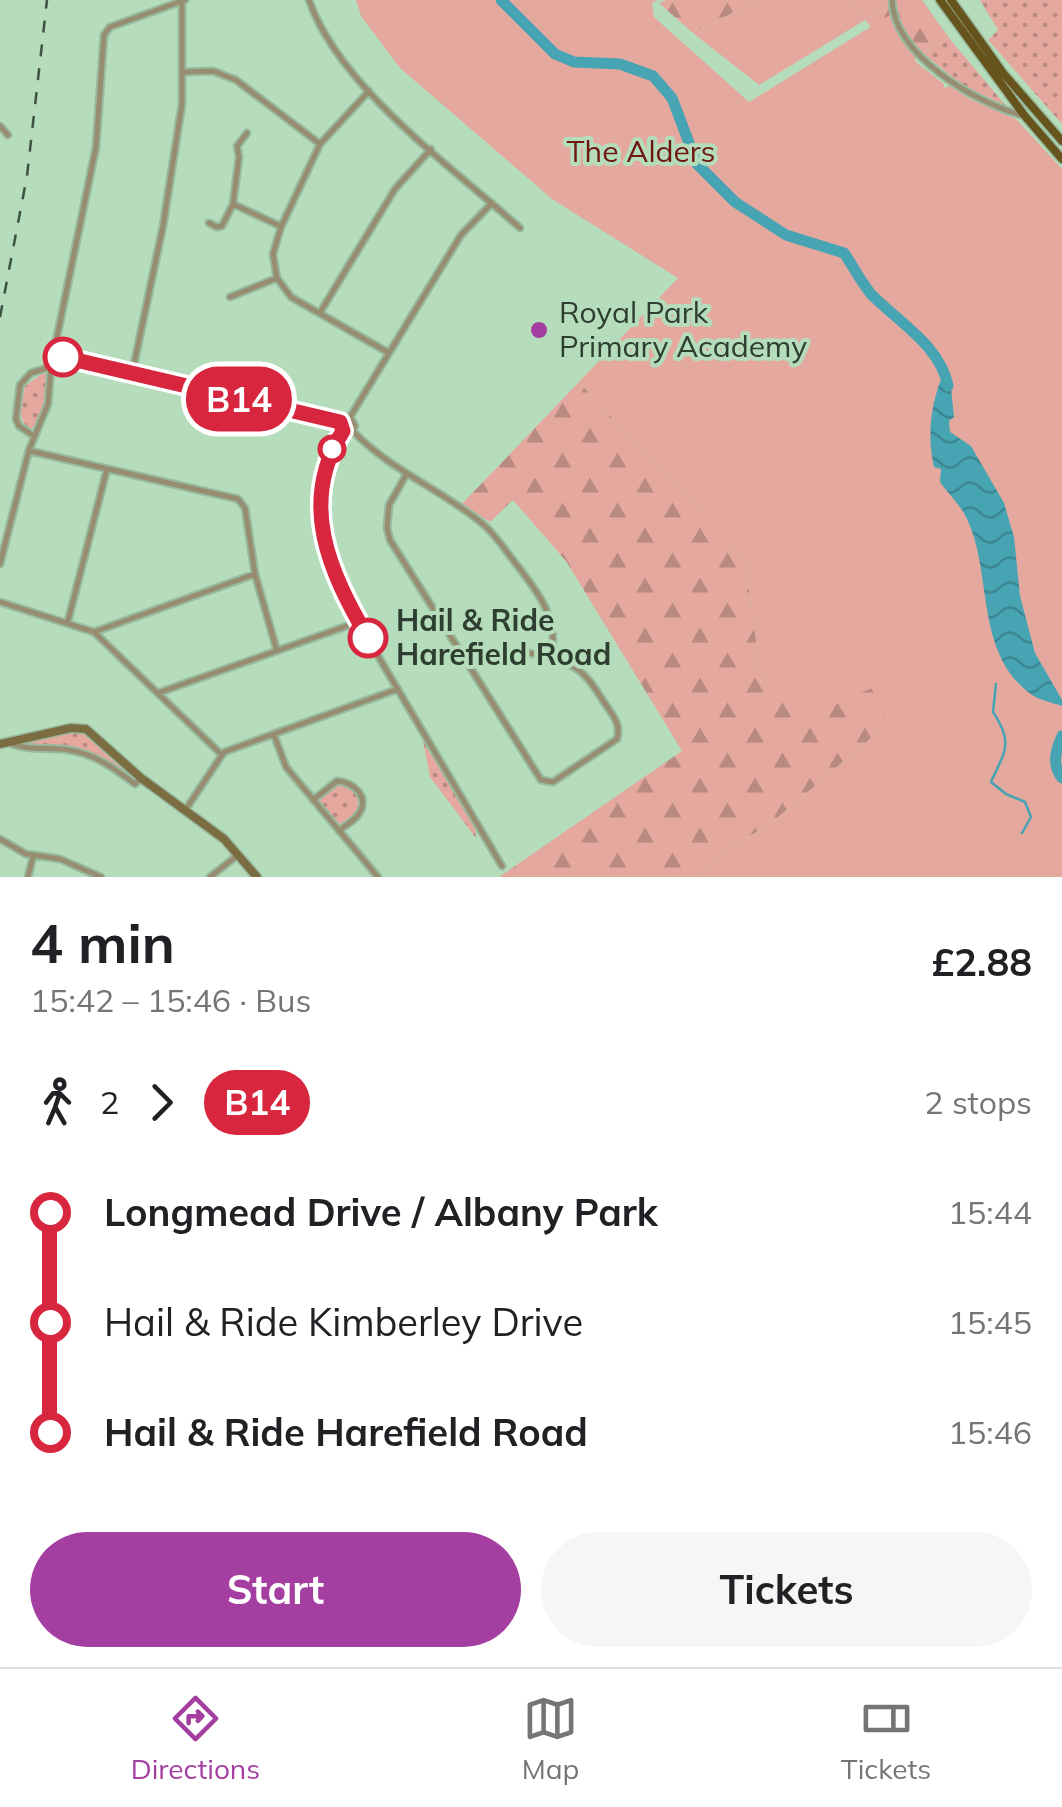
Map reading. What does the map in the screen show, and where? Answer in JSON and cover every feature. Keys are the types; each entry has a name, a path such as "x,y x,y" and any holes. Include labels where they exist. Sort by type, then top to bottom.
{"main road":[{"path":"940,0 1024,115 1062,159"},
{"path":"951,0 1003,72 1062,141"}],"street":[{"path":"0,564 34,436 48,404 53,354 89,190 106,31 184,0 184,72 163,226 132,374"},
{"path":"309,0 325,37 369,91 520,228"},
{"path":"892,0 901,30 934,69 977,98 1024,115"},
{"path":"184,72 214,72 236,80 320,144"},
{"path":"369,91 320,144 281,226 273,254 276,278 291,297 389,353"},
{"path":"0,126 8,135"},
{"path":"209,224 222,226 233,204 237,146 247,133"},
{"path":"229,144 237,146"},
{"path":"321,311 395,190 431,149"},
{"path":"53,354 340,422 350,417 462,235 492,203"},
{"path":"233,204 281,226"},
{"path":"230,297 276,278"},
{"path":"34,436 16,419 20,385 32,372 51,366"},
{"path":"350,417 354,421 352,430"},
{"path":"340,422 343,431 320,478 320,501 334,576 502,866"},
{"path":"343,431 352,430"},
{"path":"352,430 382,460 481,522 495,536 544,602 553,628 552,656"},
{"path":"30,450 238,499 245,508 254,574 277,651"},
{"path":"68,621 107,469"},
{"path":"406,475 389,505 386,518 390,540 466,662 542,780 553,782 607,748 619,735 615,718 585,676 552,656 494,651 473,656 466,662"},
{"path":"94,632 254,574"},
{"path":"0,602 94,632 221,754"},
{"path":"158,693 358,622"},
{"path":"186,809 221,754 398,689"},
{"path":"5,743 70,728 86,729 141,778 186,809 238,855 256,877"},
{"path":"274,735 286,767 378,877"},
{"path":"5,743 80,752 100,760 135,784 141,778"},
{"path":"313,800 338,781 351,784 360,792 361,810 339,831"},
{"path":"0,839 33,856 60,859 100,877"},
{"path":"210,877 238,855"},
{"path":"28,877 33,856"}],"green space":[{"name":"The Alders","path":"356,0 658,0 652,3 654,17 749,102 890,15 917,63 944,88 950,86 1016,119 1062,169 1062,877 696,877 723,851 768,826 885,726 885,682 816,713 762,685 745,559 579,382 678,278 552,199 400,68 361,16"},
{"path":"758,0 693,33 659,3"},
{"path":"758,0 847,0 860,14 887,4 888,9 759,85 693,33"},
{"path":"847,0 922,0 949,38 903,64 865,20 888,9 860,14"},
{"path":"980,0 1062,0 1062,124 988,40 998,30"},
{"path":"949,38 1006,106 962,85 923,53"},
{"path":"43,373 47,375 44,405 30,429 21,414 21,403 25,386"},
{"path":"579,382 745,559 762,685 885,681 885,726 768,826 723,851 696,877 499,877 682,751 566,561 513,500 490,522 462,504"},
{"path":"85,732 138,778 89,752 23,743"},
{"path":"423,741 475,827 476,838 430,777"},
{"path":"341,783 349,786 359,799 357,812 339,826 317,802"}],"water":[{"path":"945,370 950,378 954,417 949,421 950,432 971,446 1004,503 1014,537 1020,596 1035,653 1062,706 1032,695 1013,677 992,634 973,535 964,513 940,482 941,469 934,467 931,419"}],"waterway":[{"path":"501,0 555,54 574,62 620,64 653,76 672,98 697,164 735,202 786,235 844,253 871,294 927,346 948,386"},
{"path":"996,684 993,712 1004,732 1005,747 991,782 1025,802 1031,817 1022,833"},
{"path":"1062,736 1056,758 1062,778"},
{"path":"1057,748 1062,752"}],"railway":[{"path":"0,317 27,176 47,0"}],"bus line":[{"name":"B14","path":"63,357 340,422 343,431 320,478 323,528 334,576 368,638"}],"place":[{"name":"Royal Park Primary Academy","path":"539,330"},
{"name":"Hail & Ride Harefield Road","path":"368,638"}]}
